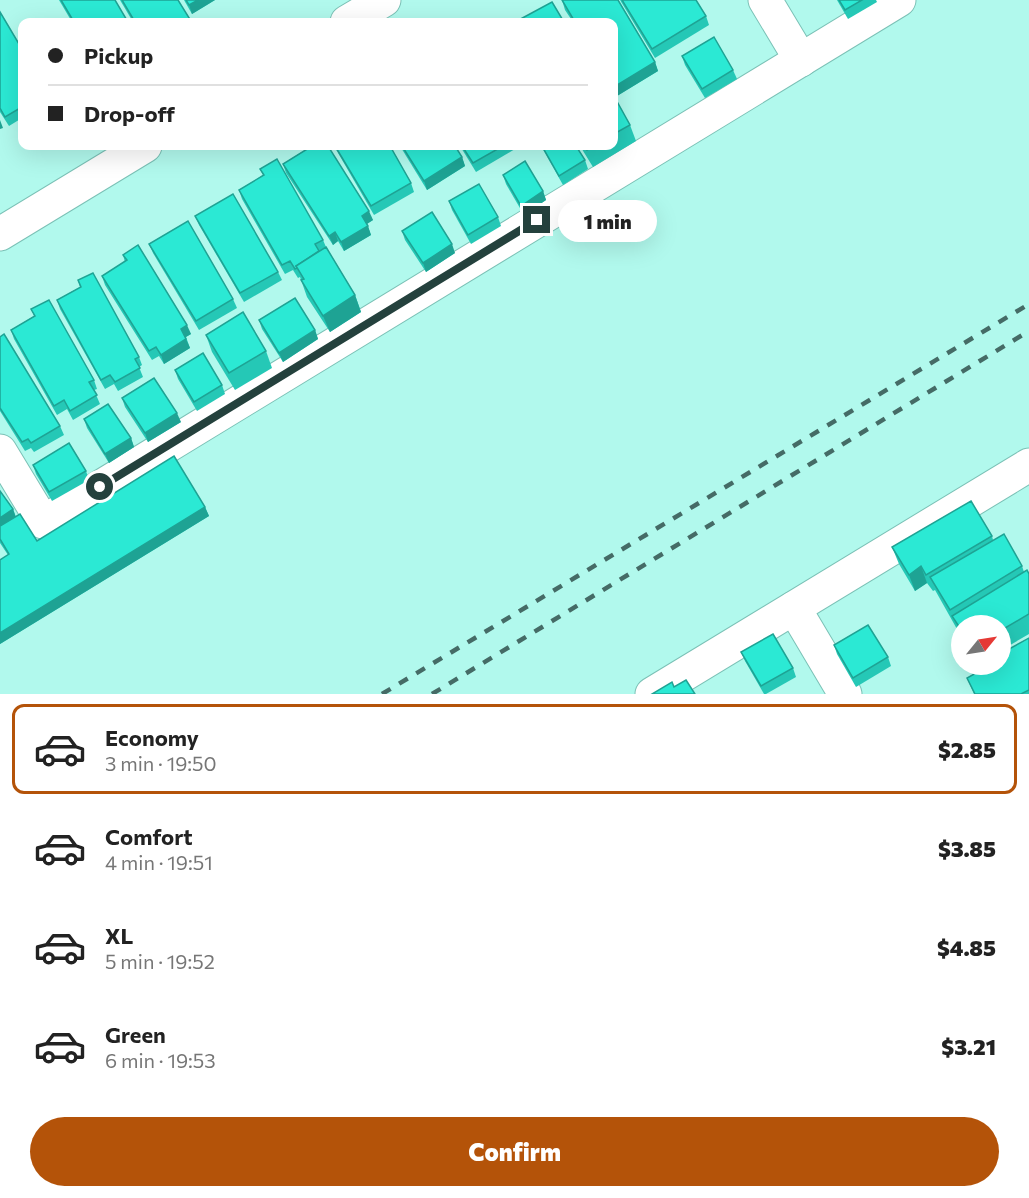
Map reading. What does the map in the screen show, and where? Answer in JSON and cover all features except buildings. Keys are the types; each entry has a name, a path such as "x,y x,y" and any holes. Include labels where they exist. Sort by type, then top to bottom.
{"street":[{"path":"354,18 384,0"},
{"path":"765,0 801,60"},
{"path":"0,452 43,522 899,0"},
{"path":"0,234 138,150"},
{"path":"652,694 1029,465"},
{"path":"794,608 846,694"}],"railway":[{"path":"382,694 1029,304"},
{"path":"432,694 1029,331"}],"route":[{"path":"100,487 537,220"}]}
